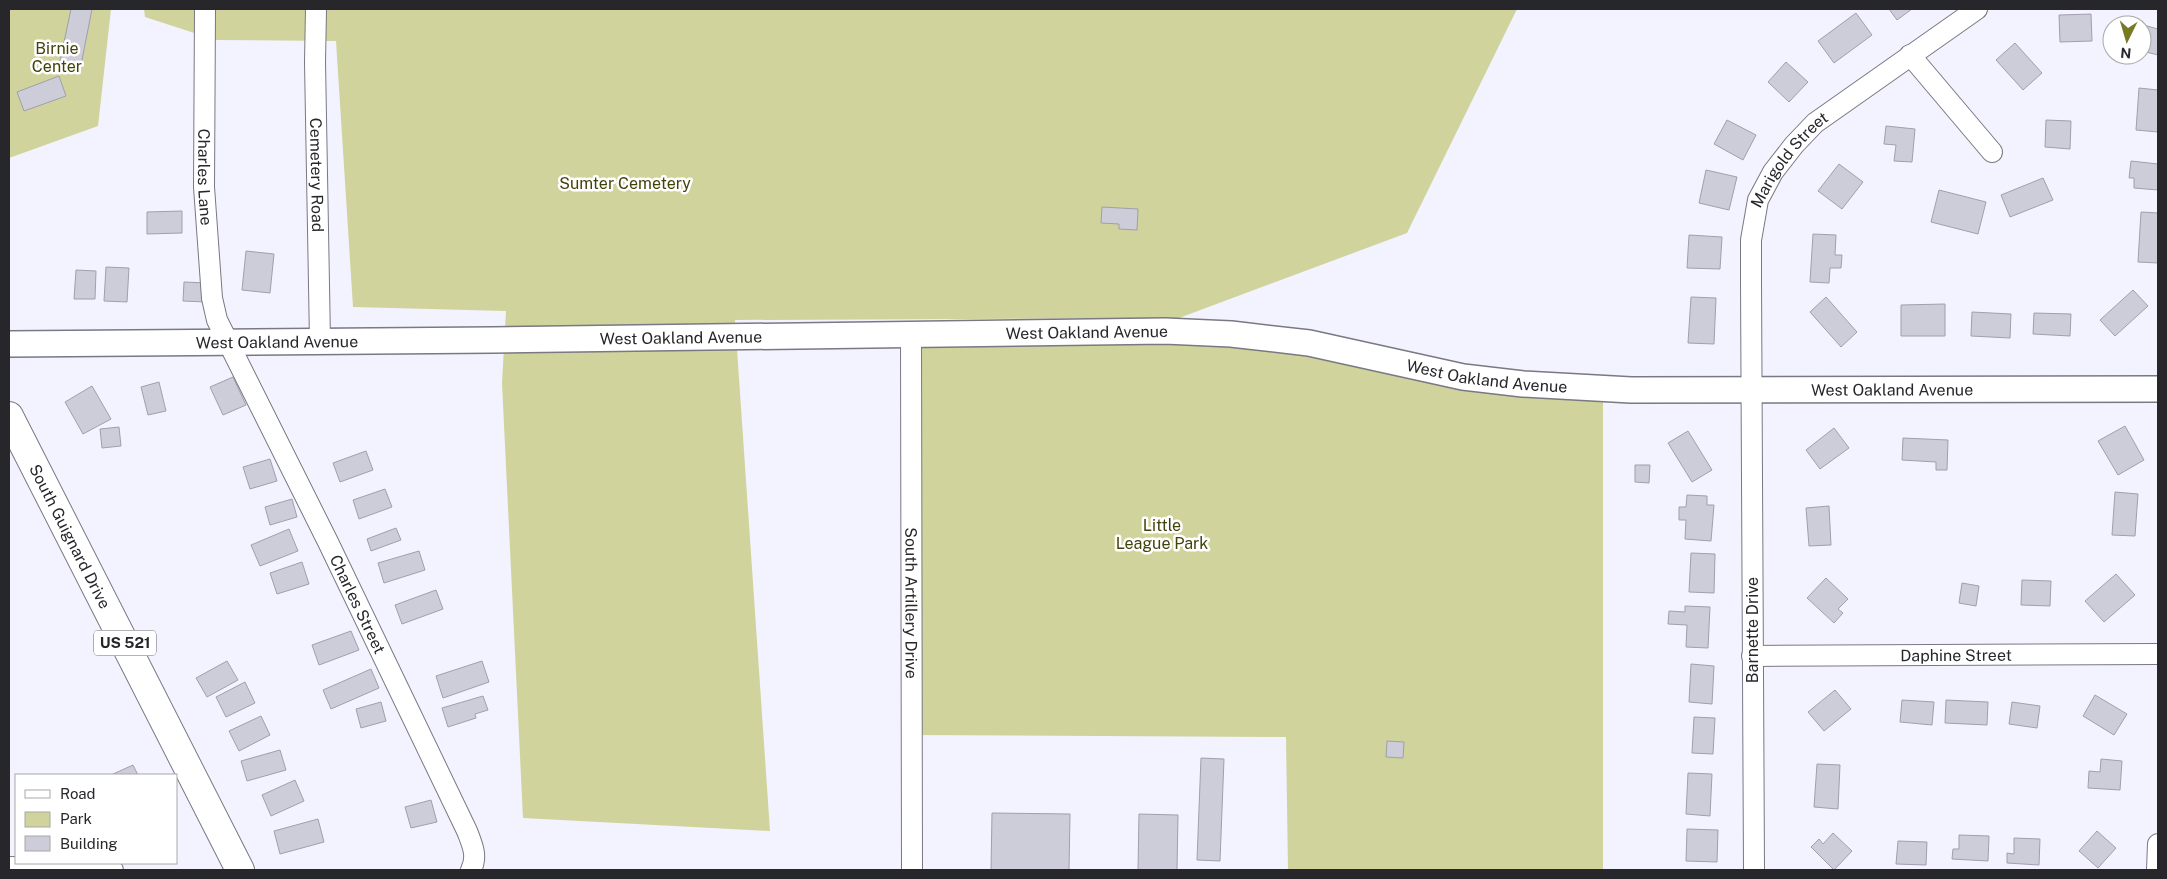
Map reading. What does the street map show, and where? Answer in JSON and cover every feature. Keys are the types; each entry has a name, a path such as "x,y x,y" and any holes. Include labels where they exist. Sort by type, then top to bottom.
{"highway":[{"name":"South Guignard Drive","path":"9,416 240,870"}],"street":[{"name":"Charles Lane","path":"205,9 204,187 207,248 212,298 217,320 227,342"},
{"name":"Cemetery Road","path":"316,9 315,62 320,341"},
{"name":"Marigold Street","path":"1751,390 1751,240 1758,200 1780,161 1815,123 1977,9"},
{"path":"1910,55 1992,152"},
{"name":"West Oakland Avenue","path":"9,344 1165,331 1231,334 1309,343 1455,376 1523,384 1630,390 2158,389"},
{"name":"South Artillery Drive","path":"911,334 912,870"},
{"name":"Charles Street","path":"227,342 328,542 467,831 474,850 475,860 471,870"},
{"name":"Barnette Drive","path":"1751,390 1754,870"},
{"name":"Daphine Street","path":"1752,656 2158,654"},
{"path":"2157,870 2158,844"},
{"path":"15,868 113,870"}],"green space":[{"name":"Birnie Center","path":"9,9 111,9 98,126 9,158"},
{"name":"Sumter Cemetery","path":"144,9 1517,9 1407,233 1179,318 735,320 770,831 523,818 502,383 506,311 353,307 336,41 216,40 145,17"},
{"name":"Little League Park","path":"1165,331 1603,389 1603,870 1288,870 1286,737 912,735 911,334"}],"building":[{"path":"71,9 92,9 81,65 60,61"},
{"path":"1889,9 1912,9 1897,20"},
{"path":"1856,13 1872,35 1834,63 1818,41"},
{"path":"2091,14 2092,41 2060,42 2059,15"},
{"path":"2152,27 2158,29 2158,55 2152,54"},
{"path":"2015,43 2042,73 2023,90 1996,60"},
{"path":"1786,62 1808,82 1789,102 1768,82"},
{"path":"59,76 66,96 24,111 17,92"},
{"path":"2139,88 2158,90 2158,132 2136,130"},
{"path":"1727,120 1756,135 1743,160 1714,144"},
{"path":"2046,120 2071,121 2070,149 2045,147"},
{"path":"1886,126 1915,129 1912,162 1894,161 1896,145 1884,144"},
{"path":"2131,161 2158,164 2158,190 2134,188 2134,178 2129,178"},
{"path":"1839,164 1863,182 1842,209 1818,191"},
{"path":"1706,170 1737,177 1729,210 1699,203"},
{"path":"2043,178 2053,200 2010,217 2001,195"},
{"path":"1939,190 1986,202 1978,234 1931,222"},
{"path":"1102,207 1138,209 1137,230 1119,229 1119,224 1101,223"},
{"path":"182,211 182,233 147,234 147,212"},
{"path":"2141,212 2158,213 2158,263 2138,262"},
{"path":"1813,234 1836,235 1835,255 1842,255 1841,268 1830,268 1829,283 1810,282"},
{"path":"1689,235 1722,237 1720,269 1687,268"},
{"path":"246,251 274,254 270,293 242,290"},
{"path":"106,267 129,268 127,302 104,301"},
{"path":"76,270 96,271 95,299 74,299"},
{"path":"184,282 207,283 206,302 183,301"},
{"path":"2133,290 2148,306 2115,336 2100,320"},
{"path":"1691,297 1716,298 1714,344 1688,343"},
{"path":"1826,297 1857,332 1841,347 1810,312"},
{"path":"1945,304 1945,336 1901,336 1901,305"},
{"path":"1972,312 2011,314 2010,338 1971,336"},
{"path":"2034,313 2071,314 2070,336 2033,334"},
{"path":"233,377 246,405 223,415 210,387"},
{"path":"159,382 166,411 148,415 141,387"},
{"path":"92,386 111,419 83,434 65,402"},
{"path":"2125,426 2144,460 2118,475 2098,441"},
{"path":"119,427 121,446 102,448 100,429"},
{"path":"1834,428 1849,448 1820,469 1806,450"},
{"path":"1688,431 1712,470 1692,482 1668,443"},
{"path":"1903,438 1948,440 1947,470 1936,470 1936,462 1902,460"},
{"path":"366,451 373,470 340,482 333,463"},
{"path":"270,459 277,481 250,489 243,467"},
{"path":"1635,465 1650,465 1649,483 1635,482"},
{"path":"385,489 392,507 359,519 353,500"},
{"path":"2115,492 2138,494 2135,536 2112,535"},
{"path":"1687,495 1707,496 1707,505 1714,505 1711,541 1685,539 1686,520 1679,520 1679,507 1686,507"},
{"path":"292,499 297,517 270,525 265,507"},
{"path":"1829,506 1831,545 1809,546 1806,508"},
{"path":"396,528 401,540 371,551 367,539"},
{"path":"289,529 298,551 260,566 251,545"},
{"path":"419,551 425,570 384,583 378,563"},
{"path":"1691,553 1715,554 1714,593 1689,592"},
{"path":"302,562 309,584 277,594 270,573"},
{"path":"2116,574 2135,595 2104,622 2085,601"},
{"path":"1826,578 1848,599 1838,609 1843,613 1834,623 1807,598"},
{"path":"2022,580 2051,581 2050,606 2021,605"},
{"path":"1962,583 1979,586 1976,606 1959,603"},
{"path":"436,590 443,609 402,624 395,605"},
{"path":"1685,606 1710,607 1708,648 1686,647 1687,625 1668,624 1669,611 1685,612"},
{"path":"351,631 359,650 319,665 312,645"},
{"path":"227,661 238,680 207,697 196,678"},
{"path":"482,661 489,682 443,698 436,676"},
{"path":"1691,664 1714,666 1712,704 1689,702"},
{"path":"371,669 379,688 331,709 323,690"},
{"path":"245,682 255,703 226,717 216,697"},
{"path":"1835,690 1851,709 1824,731 1808,712"},
{"path":"2095,695 2127,714 2114,735 2083,716"},
{"path":"483,696 488,710 475,714 476,718 448,727 442,708"},
{"path":"1902,700 1934,702 1932,725 1900,722"},
{"path":"1946,700 1988,702 1987,725 1945,723"},
{"path":"381,702 386,721 361,728 356,709"},
{"path":"2012,702 2040,706 2037,728 2009,724"},
{"path":"261,716 270,735 239,751 229,731"},
{"path":"1694,717 1715,718 1713,754 1692,753"},
{"path":"1387,741 1404,742 1403,758 1386,757"},
{"path":"280,750 286,770 247,781 241,761"},
{"path":"1201,758 1224,759 1220,861 1197,860"},
{"path":"2101,759 2122,761 2120,790 2088,788 2089,771 2100,772"},
{"path":"1817,764 1840,765 1838,809 1814,807"},
{"path":"133,765 138,774 113,774"},
{"path":"1688,773 1712,774 1710,816 1686,814"},
{"path":"295,780 304,801 271,816 262,795"},
{"path":"431,800 437,822 411,828 405,807"},
{"path":"992,813 1070,814 1069,870 991,870"},
{"path":"1139,814 1178,815 1177,870 1138,870"},
{"path":"318,819 324,842 280,854 274,831"},
{"path":"1687,829 1718,830 1717,862 1686,861"},
{"path":"2097,831 2116,848 2098,868 2079,851"},
{"path":"1833,833 1852,851 1834,870 1811,847 1819,839 1823,844"},
{"path":"1959,835 1989,836 1988,861 1952,859 1953,849 1959,849"},
{"path":"2014,838 2040,839 2039,865 2007,863 2007,853 2014,854"},
{"path":"1898,841 1927,842 1926,865 1896,864"}]}
